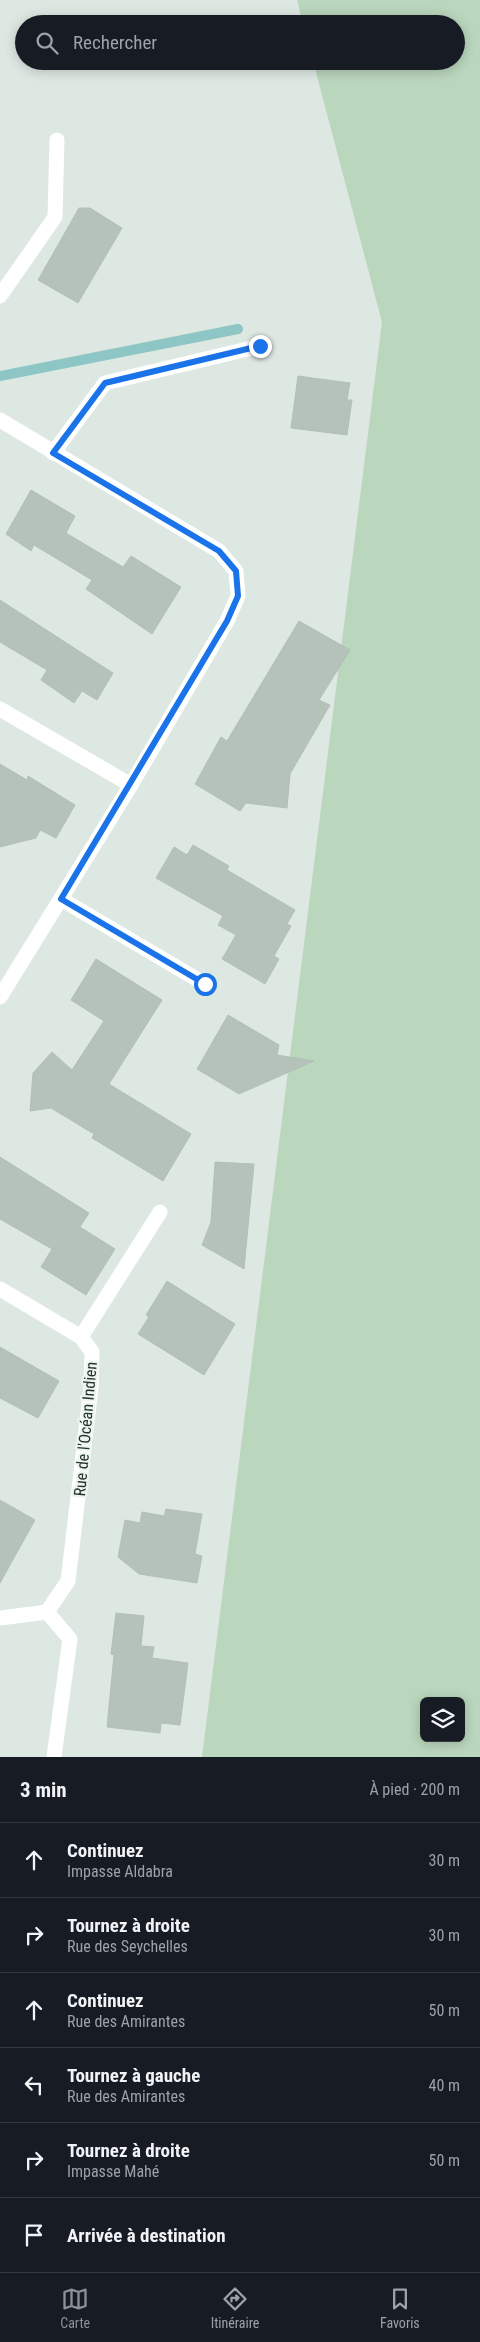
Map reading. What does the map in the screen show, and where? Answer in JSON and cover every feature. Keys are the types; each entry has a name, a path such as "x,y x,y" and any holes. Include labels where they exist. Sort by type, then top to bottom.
{"street":[{"path":"0,296 55,217 57,140"},
{"path":"53,453 105,383 260,346"},
{"path":"0,420 219,551 236,571 238,596 227,621 131,785 1,993"},
{"path":"0,709 131,785"},
{"path":"61,899 205,984"},
{"path":"82,1337 160,1212"},
{"name":"Rue de l'Océan Indien","path":"0,1289 82,1337 92,1352 91,1388 68,1581 47,1612"},
{"path":"0,1618 47,1612 70,1639 54,1757"}],"green space":[{"path":"297,0 480,0 480,1757 202,1757 382,322 315,70 465,70 465,15 301,15"}],"building":[{"path":"79,208 90,208 122,228 78,303 38,280"},
{"path":"298,376 350,383 347,400 352,400 347,435 291,428"},
{"path":"31,490 75,516 66,533 123,567 131,556 181,587 152,634 86,589 92,580 34,545 31,551 6,534"},
{"path":"0,600 113,673 97,700 82,691 74,703 41,680 47,670 0,642"},
{"path":"299,621 350,650 319,700 330,705 290,774 287,808 246,803 240,811 195,784 221,737 227,741"},
{"path":"0,764 27,780 28,776 75,805 56,838 40,830 36,838 0,847"},
{"path":"193,845 229,866 227,870 295,910 287,924 291,926 274,956 279,959 265,984 222,959 236,935 218,925 223,916 156,878 174,847 187,855"},
{"path":"96,959 162,1000 109,1084 191,1134 163,1181 92,1138 94,1134 51,1108 30,1111 33,1073 52,1052 72,1070 104,1021 71,1000"},
{"path":"228,1015 279,1045 277,1055 314,1061 239,1094 197,1069"},
{"path":"0,1157 89,1213 80,1227 115,1249 86,1295 41,1267 52,1249 0,1219"},
{"path":"215,1162 254,1164 244,1269 202,1245 211,1222"},
{"path":"167,1281 235,1324 204,1375 138,1334 149,1317 146,1315"},
{"path":"0,1347 59,1381 38,1418 0,1398"},
{"path":"0,1500 35,1520 0,1583"},
{"path":"166,1509 202,1514 195,1554 202,1556 197,1583 139,1574 118,1557 125,1520 140,1523 142,1512 164,1516"},
{"path":"116,1613 144,1616 141,1646 154,1647 152,1658 188,1663 180,1725 161,1723 160,1733 107,1727 114,1655 111,1654"}],"waterway":[{"path":"0,376 238,329"}],"route":[{"path":"205,984 61,899 131,785 227,621 238,596 236,571 219,551 53,453 105,383 260,346"}]}
